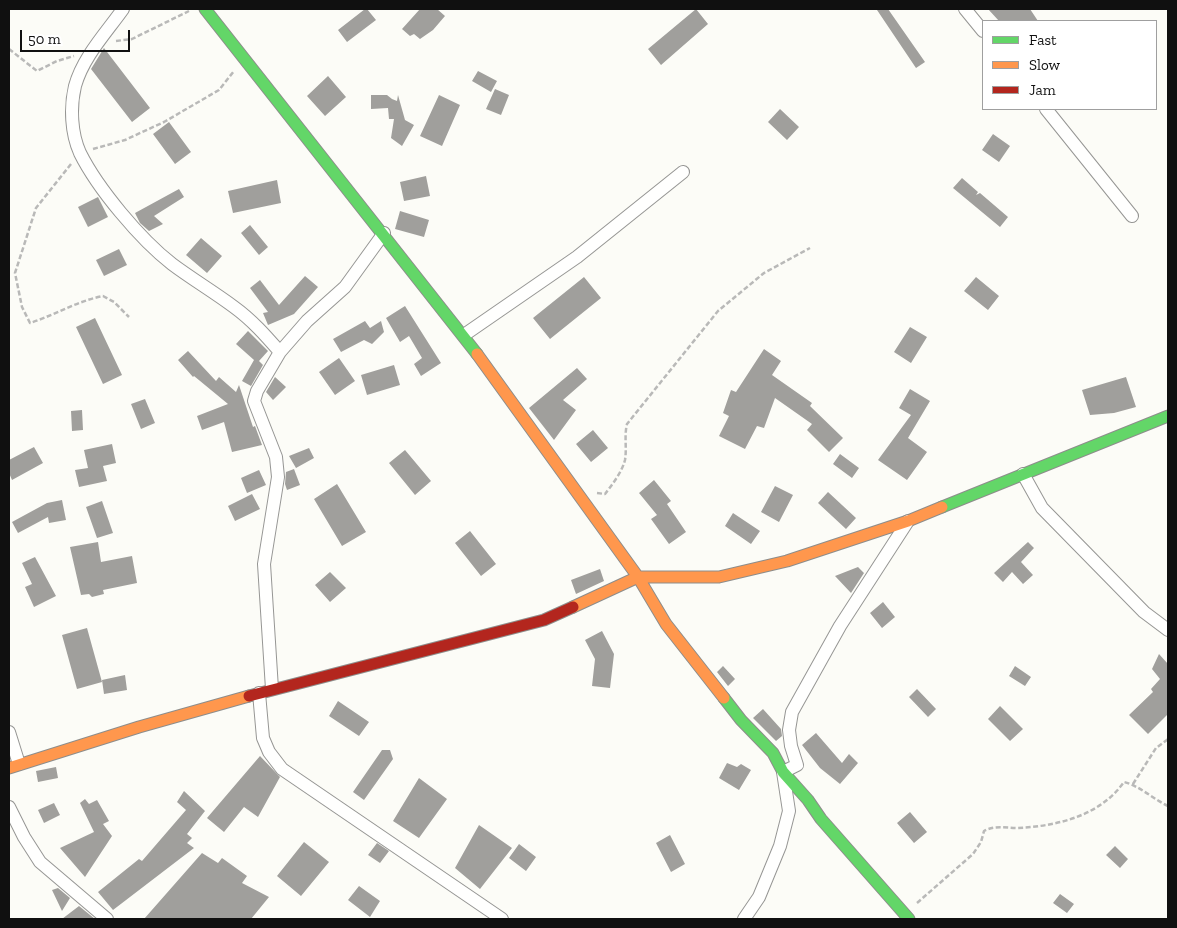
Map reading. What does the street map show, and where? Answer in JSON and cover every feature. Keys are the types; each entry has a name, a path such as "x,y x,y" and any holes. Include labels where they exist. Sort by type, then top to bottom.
{"main road":[{"path":"206,9 464,336 638,577 666,624 742,720 773,753 783,772 808,800 821,819 898,904 909,919"},
{"path":"14,766 139,727 272,689 544,620 638,577 719,576 787,561 908,521 1168,416"}],"street":[{"path":"123,9 82,67 75,87 72,111 73,131 80,152 109,199 151,246 172,264 235,308 252,322 280,352"},
{"path":"965,9 982,31"},
{"path":"1047,110 1132,216"},
{"path":"464,336 577,257 683,172"},
{"path":"272,689 264,564 278,477 276,457 254,401 257,390 280,352 307,321 345,287 384,233"},
{"path":"1023,474 1042,508 1144,612 1168,630"},
{"path":"744,919 759,897 780,846 789,811 783,772 796,765 789,730 792,712 840,626 908,521"},
{"path":"259,693 263,738 269,752 282,769 502,919"},
{"path":"9,732 14,766"},
{"path":"9,808 40,862 107,919"}],"path":[{"path":"573,489 605,494 616,479 625,460 624,433 627,424 718,311 764,273 810,248"},
{"path":"1133,784 1156,748 1168,739"},
{"path":"898,904 911,908 931,892 973,854 981,842 984,831 992,826 1018,828 1058,824 1096,808 1116,794 1124,782 1133,784 1149,796 1168,806"}],"building":[{"path":"365,9 376,20 347,42 338,30"},
{"path":"420,9 437,9 445,16 433,30 420,39 414,34 410,36 402,29"},
{"path":"696,9 708,24 661,65 648,49"},
{"path":"888,9 925,62 916,68 877,10"},
{"path":"988,9 1030,9 1037,20 998,20"},
{"path":"104,48 150,108 132,122 91,69"},
{"path":"478,71 497,81 491,92 472,81"},
{"path":"328,76 346,97 325,116 307,96"},
{"path":"495,89 509,95 501,115 486,109"},
{"path":"371,95 387,95 397,101 398,95 405,120 414,125 402,146 391,138 394,119 389,119 388,108 371,109"},
{"path":"439,95 460,105 442,146 420,136"},
{"path":"780,109 799,127 787,140 768,122"},
{"path":"169,122 191,152 175,164 153,134"},
{"path":"993,134 1010,146 999,162 982,150"},
{"path":"426,176 430,196 404,201 400,182"},
{"path":"962,178 978,192 976,195 980,193 1008,217 1000,227 953,188"},
{"path":"277,180 281,203 233,213 228,191"},
{"path":"179,189 184,197 154,216 163,224 149,231 140,223 135,213"},
{"path":"98,197 108,217 88,227 78,207"},
{"path":"400,211 429,220 424,237 395,229"},
{"path":"250,225 268,247 259,255 241,233"},
{"path":"201,238 222,256 207,273 186,255"},
{"path":"119,249 127,265 104,276 96,260"},
{"path":"305,276 318,287 294,314 268,325 263,313 268,312 250,288 260,280 279,305"},
{"path":"584,277 601,298 550,339 533,318"},
{"path":"976,277 999,296 988,310 964,291"},
{"path":"405,306 441,363 421,376 414,364 422,358 409,336 400,342 386,318"},
{"path":"95,318 122,375 103,384 76,327"},
{"path":"365,321 370,328 381,321 384,332 372,344 364,340 341,352 333,339"},
{"path":"910,327 927,337 911,363 894,352"},
{"path":"248,331 268,351 259,361 263,365 251,386 242,381 254,360 236,344"},
{"path":"764,349 781,361 772,375 812,403 810,406 843,438 829,452 807,430 812,424 775,398 764,428 757,426 745,449 719,436 729,416 723,413 731,390 736,392"},
{"path":"188,351 216,381 219,377 236,392 239,385 253,427 255,426 262,445 232,452 224,422 202,430 197,416 228,404 193,377 178,360"},
{"path":"339,358 355,381 335,395 319,372"},
{"path":"394,365 400,385 367,395 361,375"},
{"path":"577,368 587,379 563,400 576,410 554,440 529,408"},
{"path":"275,377 286,387 273,400 266,392"},
{"path":"1126,377 1136,407 1114,413 1090,415 1082,390"},
{"path":"910,389 930,401 908,438 927,452 907,480 878,460 911,415 899,408"},
{"path":"145,399 155,423 141,429 131,404"},
{"path":"82,410 83,430 72,431 71,411"},
{"path":"593,430 608,448 591,462 576,444"},
{"path":"112,444 116,463 103,466 107,481 79,487 75,470 88,468 84,450"},
{"path":"34,447 43,463 12,480 9,473 9,460"},
{"path":"309,448 314,458 296,468 289,456"},
{"path":"405,450 431,481 415,495 389,463"},
{"path":"840,454 859,468 852,478 833,464"},
{"path":"294,469 300,485 287,490 285,484 286,472"},
{"path":"259,470 266,485 247,493 241,478"},
{"path":"654,480 671,501 667,504 686,532 669,544 651,519 657,515 639,493"},
{"path":"337,484 366,532 342,546 314,499"},
{"path":"775,486 793,495 779,522 761,512"},
{"path":"828,492 856,518 846,529 818,503"},
{"path":"252,494 260,509 235,521 228,506"},
{"path":"62,500 66,520 49,523 48,517 18,533 12,522 47,503"},
{"path":"102,501 113,533 97,538 86,507"},
{"path":"733,513 760,531 751,544 725,526"},
{"path":"470,531 496,564 481,576 455,543"},
{"path":"98,542 101,562 132,556 137,583 103,590 104,594 92,597 89,594 81,595 70,547"},
{"path":"1028,542 1034,548 1021,562 1033,575 1023,584 1012,572 1003,582 994,573"},
{"path":"35,557 56,596 34,607 25,587 32,584 22,563"},
{"path":"858,567 864,573 851,593 835,576"},
{"path":"600,569 604,581 576,594 571,580"},
{"path":"330,572 346,588 330,602 315,585"},
{"path":"883,602 895,617 882,628 870,613"},
{"path":"87,628 102,682 77,689 62,635"},
{"path":"602,631 614,654 610,688 592,686 595,659 585,640"},
{"path":"1159,654 1168,664 1168,714 1148,734 1129,715 1153,692 1151,689 1160,679 1152,669"},
{"path":"723,666 735,679 728,686 717,672"},
{"path":"1015,666 1031,677 1025,686 1009,676"},
{"path":"125,675 127,690 104,694 102,680"},
{"path":"917,689 936,709 928,717 909,697"},
{"path":"338,701 369,722 359,736 329,716"},
{"path":"1000,706 1023,729 1010,741 988,719"},
{"path":"763,709 781,729 782,736 776,741 753,718"},
{"path":"816,733 842,763 849,754 858,763 840,784 820,768 802,745"},
{"path":"382,750 390,750 393,759 364,800 353,792"},
{"path":"260,756 280,777 258,817 244,807 224,832 207,818"},
{"path":"727,763 737,767 741,764 751,770 739,790 719,778"},
{"path":"56,767 58,778 38,782 36,771"},
{"path":"419,778 447,799 419,838 393,821"},
{"path":"184,791 205,811 187,834 192,838 187,843 194,848 113,910 98,892 139,859 142,861 186,810 177,802"},
{"path":"85,799 89,804 97,800 109,821 103,824 112,836 85,877 60,848 94,832 80,803"},
{"path":"54,803 60,815 44,823 38,810"},
{"path":"910,812 927,832 914,843 897,823"},
{"path":"479,825 512,848 480,889 455,868"},
{"path":"670,835 685,864 671,872 656,843"},
{"path":"304,842 329,862 301,896 277,876"},
{"path":"377,843 389,851 380,863 368,855"},
{"path":"519,844 536,857 526,871 509,858"},
{"path":"1115,846 1128,859 1120,868 1106,855"},
{"path":"202,853 218,863 222,858 247,876 242,883 269,897 251,919 144,919"},
{"path":"359,886 380,901 370,917 348,900"},
{"path":"58,888 70,898 62,911 52,890"},
{"path":"1060,894 1074,904 1067,913 1053,903"},
{"path":"79,906 95,919 62,919"}],"traffic: fast":[{"path":"205,9 477,354"},
{"path":"942,507 1168,416"},
{"path":"724,698 741,720 773,753 783,772 808,800 821,819 909,919"}],"traffic: slow":[{"path":"477,354 638,577 666,624 724,698"},
{"path":"573,607 638,577 719,577 787,561 908,521 942,507"},
{"path":"9,768 139,727 249,696"}],"traffic: jam":[{"path":"249,696 544,620 573,607"}]}
